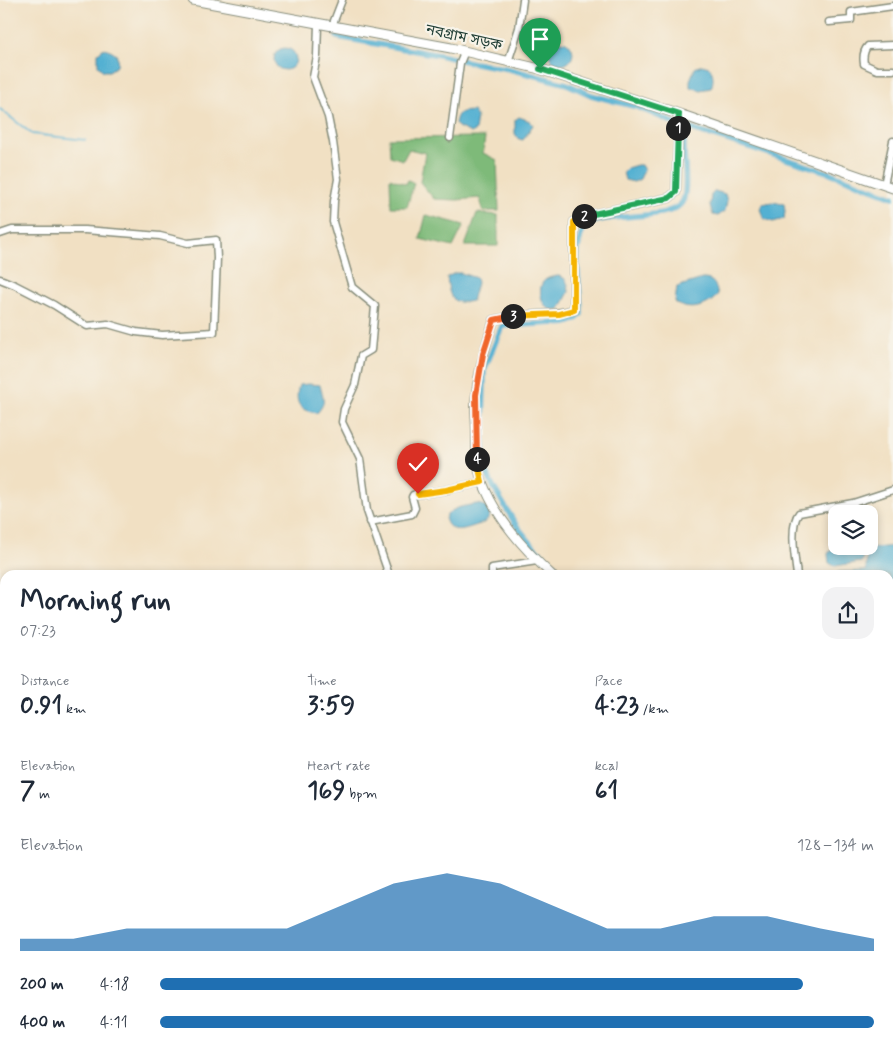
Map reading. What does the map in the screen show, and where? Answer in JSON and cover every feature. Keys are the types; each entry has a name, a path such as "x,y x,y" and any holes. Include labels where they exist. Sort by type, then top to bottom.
{"main road":[{"name":"নবগ্রাম সড়ক","path":"193,0 332,26 540,69 893,188"}],"street":[{"path":"332,26 342,0"},
{"path":"508,62 519,28 523,0"},
{"path":"829,22 851,20 851,12 893,6"},
{"path":"318,24 317,56 313,77 328,117 333,142 338,179 333,222 352,287 375,306 371,350 362,356 355,385 344,409 342,422 360,459 367,512 387,570"},
{"path":"893,45 868,46 865,49 864,64 877,70 893,70"},
{"path":"450,138 460,63 464,54"},
{"path":"547,570 511,532 498,513 482,482 476,457 476,395 483,354 494,320 507,317 559,314 574,310 574,222 581,217 669,198 676,192 679,116"},
{"path":"884,185 893,141"},
{"path":"0,234 12,230 85,230 160,236 188,243 216,240 214,332 162,335 136,332 108,324 87,326 54,305 0,279"},
{"path":"370,522 412,514 415,508 413,495 482,482"},
{"path":"797,570 794,542 796,518 799,513 853,503 893,490"},
{"path":"492,570 492,568 537,561"}],"green space":[{"path":"485,137 483,153 497,160 499,211 483,211 480,198 434,199 420,182 425,153 409,149 403,160 390,156 389,138"},
{"path":"390,178 406,184 408,180 414,183 407,207 391,207"},
{"path":"477,213 498,215 498,246 465,246"},
{"path":"426,215 464,225 453,247 420,239"}],"water":[{"path":"561,41 570,44 573,53 570,62 561,65 552,62 549,53 552,44"},
{"path":"104,48 111,50 117,56 117,66 109,71 103,71 98,65 98,53"},
{"path":"281,48 289,48 296,55 296,63 289,70 281,70 274,63 274,55"},
{"path":"702,65 709,67 713,74 713,80 711,88 700,90 690,87 690,80 695,68"},
{"path":"473,111 477,117 475,131 471,133 458,127 455,123 457,116 461,112"},
{"path":"519,117 530,121 533,125 523,140 519,139 515,134 515,120"},
{"path":"641,165 644,170 640,179 634,182 625,180 623,172 627,168"},
{"path":"715,191 725,194 727,201 725,211 718,216 713,215 710,205 711,195"},
{"path":"772,202 784,204 784,219 773,222 764,219 760,209 762,204"},
{"path":"455,273 476,278 477,283 472,301 459,302 452,298 447,277"},
{"path":"558,276 565,279 569,292 560,309 551,309 546,306 541,296 541,285 546,279"},
{"path":"702,279 709,280 715,284 718,294 714,299 704,305 692,308 675,302 677,287"},
{"path":"299,385 320,385 323,403 317,413 306,410 299,405 297,397"},
{"path":"477,504 483,505 490,513 488,519 482,524 457,530 450,527 447,523 445,518 451,511"},
{"path":"893,546 893,570 866,570 867,555 878,555 878,548"},
{"path":"828,555 862,555 863,560 861,562 835,566 829,563"}],"waterway":[{"path":"337,37 509,69 567,84 591,95 637,107 679,125 830,173 893,197"},
{"path":"0,109 32,134 85,140"},
{"path":"559,570 535,548 516,525 485,469 483,434 484,371 502,326 566,323 573,321 581,314 578,249 583,230 590,223 652,215 667,212 678,207 684,198 686,186 685,125"}],"route":[{"path":"418,494 482,482 476,457 476,395 483,354 494,320 507,317 559,314 574,310 574,222 581,217 669,198 676,192 679,114 540,69"}]}
